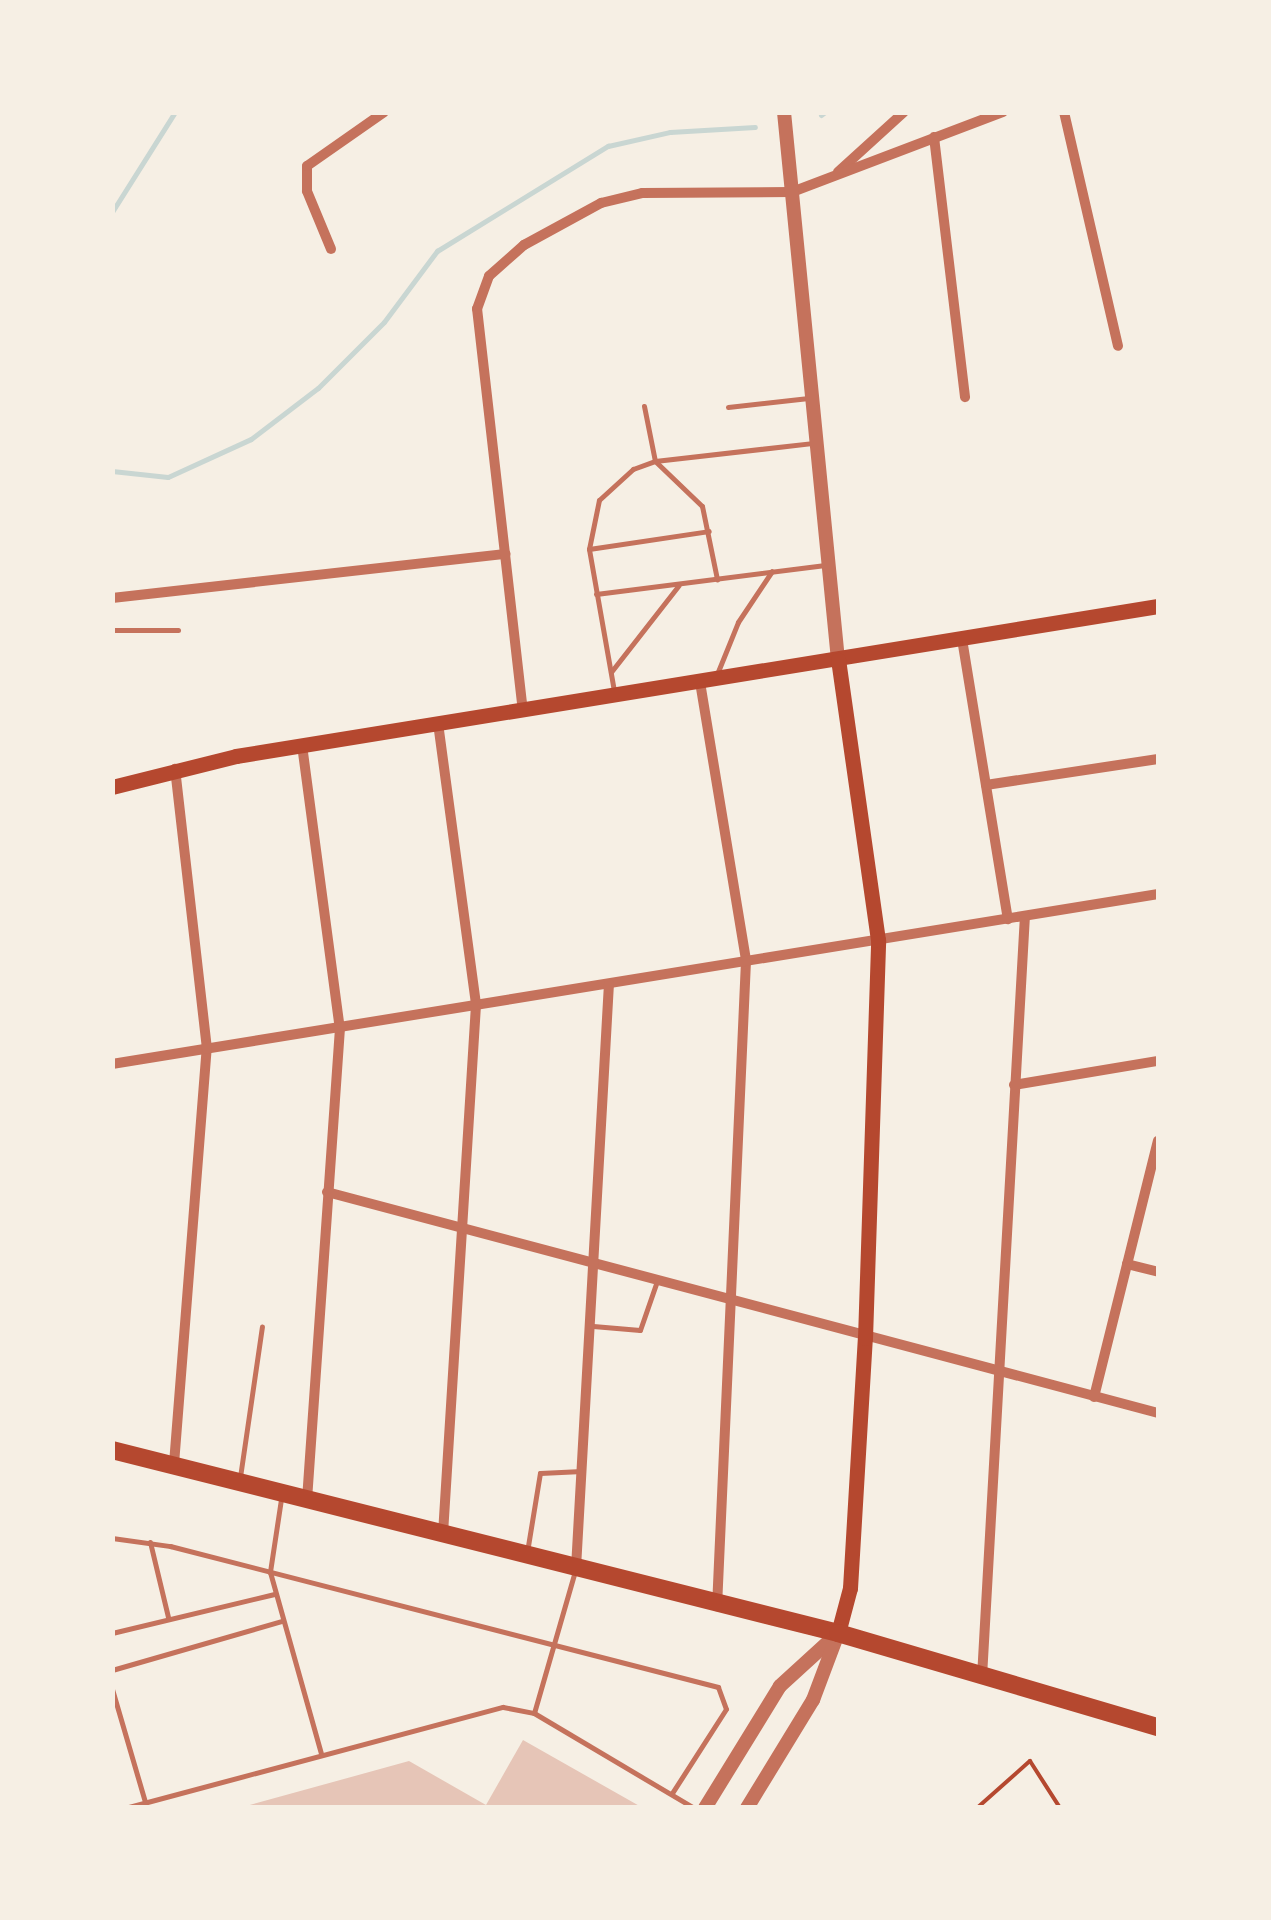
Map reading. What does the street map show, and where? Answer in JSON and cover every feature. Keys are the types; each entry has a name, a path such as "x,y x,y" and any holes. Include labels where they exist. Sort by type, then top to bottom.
{"main road":[{"path":"112,787 175,768 302,745 524,712 1158,606"},
{"path":"838,660 878,940 865,1338 850,1588 838,1633"},
{"path":"112,1450 307,1496 717,1606 838,1633 1158,1727"}],"street":[{"path":"330,249 306,191 307,166 384,112"},
{"path":"784,112 838,660"},
{"path":"833,176 904,112"},
{"path":"524,712 477,309 489,276 524,245 602,203 642,193 792,192 1004,112"},
{"path":"1064,112 1118,346"},
{"path":"934,138 965,397"},
{"path":"112,598 506,554"},
{"path":"962,639 1008,919"},
{"path":"707,681 746,961 727,1300 717,1606"},
{"path":"438,723 476,1005 444,1534"},
{"path":"302,745 340,1028 307,1496"},
{"path":"986,785 1158,759"},
{"path":"174,1464 207,1049 175,768"},
{"path":"112,1064 1158,894"},
{"path":"982,1677 995,1372 1025,916"},
{"path":"576,1568 585,1472 609,984"},
{"path":"1014,1086 1158,1062"},
{"path":"1094,1396 1158,1141"},
{"path":"327,1192 1158,1413"},
{"path":"1128,1264 1158,1272"},
{"path":"705,1808 780,1686 838,1633"},
{"path":"747,1808 813,1700 838,1633"}],"lane":[{"path":"728,407 811,398"},
{"path":"644,406 655,461 696,497 708,532 716,578"},
{"path":"614,696 589,550 600,500 632,469 655,461 816,443"},
{"path":"589,550 708,532"},
{"path":"596,594 828,564"},
{"path":"707,681 738,622 772,572"},
{"path":"611,672 679,585"},
{"path":"112,630 178,630"},
{"path":"593,1326 640,1330 657,1281"},
{"path":"240,1479 262,1327"},
{"path":"526,1554 540,1473 585,1472"},
{"path":"282,1491 270,1572 321,1753"},
{"path":"112,1538 150,1542 724,1690 726,1708 672,1793"},
{"path":"150,1542 168,1618"},
{"path":"534,1713 576,1568"},
{"path":"112,1633 274,1594"},
{"path":"112,1670 282,1622"},
{"path":"112,1689 146,1802"},
{"path":"124,1808 503,1707 534,1713 694,1808"}],"path":[{"path":"977,1808 1030,1761 1060,1808"}],"building":[{"path":"523,1740 643,1808 239,1808 409,1761 486,1805"}],"waterway":[{"path":"112,212 175,112"},
{"path":"821,115 825,112"},
{"path":"112,471 168,477 251,439 318,388 384,322 437,251 608,146 670,132 755,127"}]}
